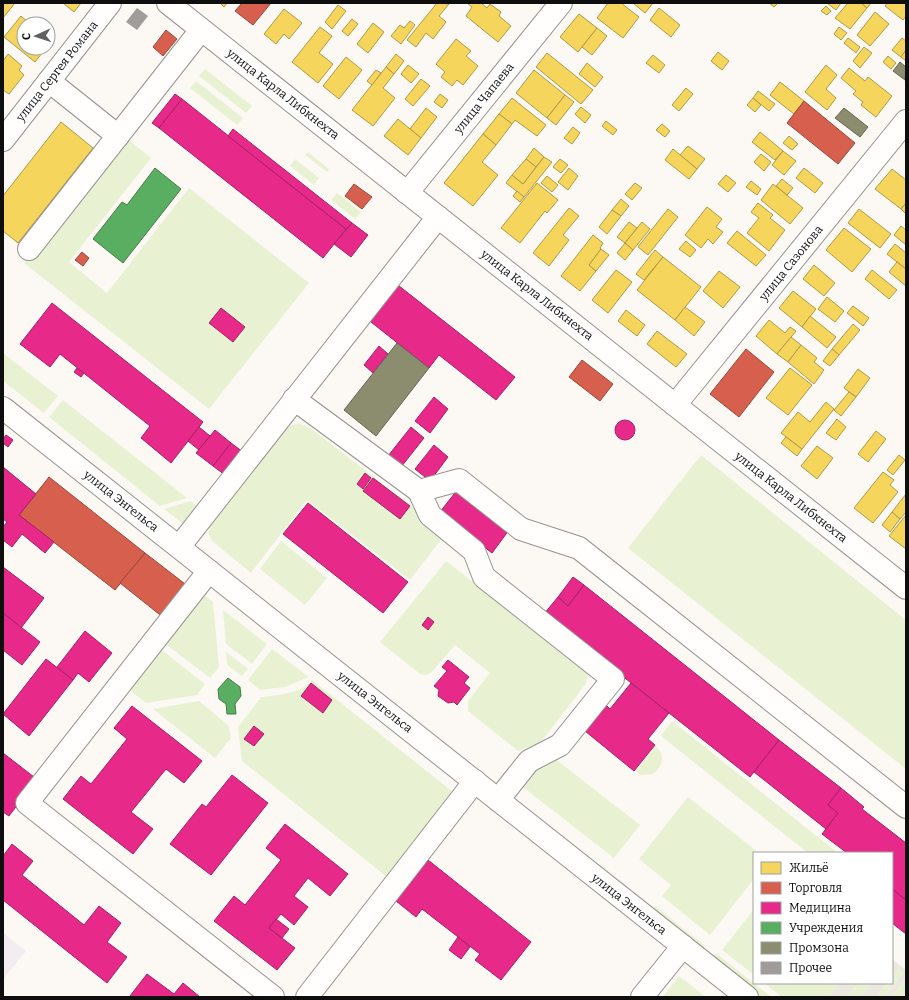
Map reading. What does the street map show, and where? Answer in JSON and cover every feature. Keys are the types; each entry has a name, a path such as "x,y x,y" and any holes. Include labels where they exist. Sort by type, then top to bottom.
{"street":[{"name":"улица Сергея Романа","path":"3,140 110,3"},
{"name":"улица Карла Либкнехта","path":"168,3 906,588"},
{"name":"улица Чапаева","path":"408,193 561,3"},
{"path":"29,249 201,30"},
{"path":"49,81 118,136"},
{"name":"улица Сазонова","path":"675,405 906,122"},
{"path":"179,547 438,217"},
{"path":"294,400 419,491 430,515 474,550 484,577 612,679 560,745 529,761 498,800"},
{"name":"улица Энгельса","path":"3,408 747,997"},
{"path":"419,491 459,480 521,530 579,548 906,807"},
{"path":"210,571 27,803 273,997"},
{"path":"307,997 475,781"},
{"path":"642,997 683,946"}],"shaded area":[{"path":"3,933 26,951 3,979"},
{"path":"893,960 906,970 906,978 891,997 884,997 903,973 898,969 893,975"},
{"path":"839,984 857,984 847,997 829,997"},
{"path":"870,984 886,984 876,997 860,997"}],"green space":[{"path":"205,69 252,106 246,113 199,76"},
{"path":"196,81 243,118 237,125 190,88"},
{"path":"124,136 151,158 69,262 107,293 189,188 309,283 209,409 24,263"},
{"path":"308,152 329,169 327,172 305,155"},
{"path":"295,159 319,178 314,185 290,166"},
{"path":"337,193 361,212 355,219 331,200"},
{"path":"3,353 58,396 44,413 3,381"},
{"path":"63,400 187,498 160,506 49,417"},
{"path":"299,424 309,427 446,533 410,580 307,500 251,573 212,541 208,533 210,527 283,431 292,425"},
{"path":"701,455 906,620 906,769 628,548"},
{"path":"191,501 200,508 186,526 164,509"},
{"path":"281,541 327,578 305,605 260,569"},
{"path":"446,561 586,669 588,676 585,685 541,742 518,751 468,711 468,701 490,673 455,645 431,673 426,675 420,674 380,642"},
{"path":"202,593 213,602 219,667 210,678 163,642"},
{"path":"223,610 267,644 252,664 226,644"},
{"path":"159,648 205,684 197,695 146,703 127,688"},
{"path":"272,649 309,677 285,687 260,690 248,680"},
{"path":"226,652 248,669 242,676 227,665"},
{"path":"312,680 453,792 387,877 242,761 238,727 261,697 296,691 307,685"},
{"path":"199,701 229,726 231,738 215,758 153,709"},
{"path":"672,721 837,852 807,852 661,736"},
{"path":"655,746 661,753 661,764 653,774 641,775 636,771"},
{"path":"554,758 640,825 614,858 519,784 532,767"},
{"path":"688,797 758,852 753,852 753,880 710,935 662,896 671,885 639,859"},
{"path":"655,906 705,946 699,953 649,914"},
{"path":"753,910 753,974 722,950"},
{"path":"716,953 771,997 755,997 710,961"},
{"path":"898,969 903,973 884,997 876,997 886,984 893,984 893,975"},
{"path":"679,976 706,997 663,997"},
{"path":"906,978 906,997 891,997"},
{"path":"765,984 839,984 829,997 782,997"},
{"path":"857,984 870,984 860,997 847,997"}],"building: Жильё":[{"path":"3,3 15,3 3,18"},
{"path":"63,3 81,3 74,12"},
{"path":"220,3 227,3 224,7"},
{"path":"437,3 449,4 439,16 446,22 433,39 426,33 416,47 407,40"},
{"path":"467,3 481,3 487,8 490,4 501,12 499,16 511,26 498,42 466,16 472,7"},
{"path":"608,3 621,3 639,17 623,38 597,18"},
{"path":"633,3 653,3 645,13"},
{"path":"769,3 778,3 774,7"},
{"path":"827,3 841,3 836,10"},
{"path":"848,3 861,3 867,8 850,29 835,18"},
{"path":"861,3 871,3 867,8"},
{"path":"887,3 906,3 906,16 903,20 885,6"},
{"path":"338,5 346,11 332,29 325,22"},
{"path":"826,6 831,11 827,15 821,11"},
{"path":"659,8 680,25 671,37 650,20"},
{"path":"284,9 302,23 289,39 284,34 276,44 264,34"},
{"path":"875,12 889,24 870,46 857,35"},
{"path":"579,14 597,28 578,52 560,37"},
{"path":"352,19 358,24 348,36 342,31"},
{"path":"410,21 415,25 401,44 391,36 400,25 404,28"},
{"path":"16,22 16,47 4,37"},
{"path":"373,23 384,32 368,53 357,44"},
{"path":"320,27 332,36 319,53 333,64 318,83 292,62"},
{"path":"839,27 847,33 841,40 834,34"},
{"path":"597,28 607,36 592,55 582,47"},
{"path":"848,38 860,47 856,53 844,43"},
{"path":"902,38 906,41 906,50 901,57 892,50"},
{"path":"456,39 471,51 466,56 478,66 463,85 457,80 452,86 441,77 445,72 436,64"},
{"path":"864,47 872,53 860,68 853,61"},
{"path":"906,50 906,61 901,57"},
{"path":"718,52 729,61 722,70 711,61"},
{"path":"547,53 593,90 581,104 536,67"},
{"path":"8,54 22,66 19,70 24,75 9,94 3,90 3,61"},
{"path":"396,54 404,61 394,74 386,67"},
{"path":"653,55 665,65 659,73 646,63"},
{"path":"28,56 40,56 35,62"},
{"path":"888,56 896,63 891,69 883,62"},
{"path":"346,57 362,70 339,99 323,86"},
{"path":"587,63 603,77 595,87 579,74"},
{"path":"408,65 419,74 411,83 401,74"},
{"path":"826,65 837,75 826,89 836,98 827,110 805,92"},
{"path":"386,67 394,74 383,88 395,98 373,126 352,110"},
{"path":"849,68 865,81 868,77 892,96 876,117 861,105 863,102 853,94 856,91 841,78"},
{"path":"376,70 381,73 372,85 367,81"},
{"path":"534,70 565,95 547,118 516,93"},
{"path":"421,79 430,86 413,106 405,99"},
{"path":"780,82 804,101 794,114 770,95"},
{"path":"686,88 693,94 679,111 672,105"},
{"path":"758,91 775,104 769,111 753,98"},
{"path":"440,94 448,100 442,108 434,102"},
{"path":"565,95 574,102 556,125 547,118"},
{"path":"512,98 546,125 537,136 515,120 512,124 499,114"},
{"path":"753,98 761,105 755,112 747,105"},
{"path":"581,107 591,115 585,123 575,114"},
{"path":"426,108 437,117 421,138 410,129"},
{"path":"499,114 512,124 496,145 483,134"},
{"path":"398,119 421,138 408,155 384,136"},
{"path":"606,121 617,130 613,135 602,126"},
{"path":"61,122 93,148 18,243 3,231 3,196"},
{"path":"662,124 670,131 665,137 656,130"},
{"path":"573,127 580,133 572,144 564,138"},
{"path":"760,132 783,151 775,160 752,142"},
{"path":"483,134 496,145 482,162 498,175 473,206 444,183"},
{"path":"789,136 798,144 792,150 783,143"},
{"path":"688,146 705,159 697,169 680,155"},
{"path":"534,148 544,157 536,167 526,159"},
{"path":"673,149 697,169 689,179 665,160"},
{"path":"783,151 796,161 784,175 772,165"},
{"path":"761,154 771,162 764,171 754,162"},
{"path":"544,157 552,162 524,197 506,183 512,175 523,184"},
{"path":"526,159 536,167 523,184 512,175"},
{"path":"560,159 568,165 561,173 553,167"},
{"path":"569,168 578,176 568,190 558,182"},
{"path":"804,168 823,183 815,193 796,178"},
{"path":"892,169 906,180 906,203 901,209 875,189"},
{"path":"726,175 736,183 728,192 718,184"},
{"path":"547,176 558,185 552,192 541,183"},
{"path":"782,179 793,188 787,195 776,186"},
{"path":"751,181 761,189 757,195 746,187"},
{"path":"537,183 558,200 547,213 545,211 520,243 501,228"},
{"path":"635,183 642,188 632,200 625,194"},
{"path":"773,184 803,208 790,224 761,200"},
{"path":"517,191 524,197 520,202 513,196"},
{"path":"621,199 629,206 621,216 612,210"},
{"path":"758,203 773,215 770,218 785,230 769,251 747,233 759,218 751,212"},
{"path":"906,203 906,214 901,209"},
{"path":"707,207 722,219 716,227 723,232 713,244 708,239 701,248 685,235"},
{"path":"569,208 579,216 563,235 569,240 549,266 533,253"},
{"path":"668,209 678,217 648,255 638,247"},
{"path":"859,209 891,234 880,248 848,223"},
{"path":"612,210 621,216 607,234 599,227"},
{"path":"629,222 637,228 625,243 617,237"},
{"path":"642,222 650,229 633,250 625,243"},
{"path":"901,226 906,230 906,245 894,235"},
{"path":"844,228 871,249 852,272 826,250"},
{"path":"737,231 766,255 756,266 727,243"},
{"path":"593,235 603,243 600,248 601,249 589,265 596,271 580,291 561,276"},
{"path":"686,241 696,250 690,257 679,249"},
{"path":"625,243 633,250 625,260 617,253"},
{"path":"895,244 906,253 906,269 887,254"},
{"path":"601,249 609,255 596,271 589,265"},
{"path":"655,250 663,257 644,280 636,274"},
{"path":"663,257 701,287 675,320 637,290"},
{"path":"897,262 906,269 906,286 889,272"},
{"path":"814,265 835,283 824,296 803,279"},
{"path":"616,270 632,282 608,313 592,300"},
{"path":"872,270 897,290 889,299 865,279"},
{"path":"719,271 740,287 723,308 703,291"},
{"path":"793,291 816,309 802,327 779,308"},
{"path":"827,297 844,311 835,322 818,309"},
{"path":"853,306 869,318 863,326 847,313"},
{"path":"685,307 705,322 694,336 675,320"},
{"path":"626,310 645,325 637,336 618,321"},
{"path":"810,316 836,337 827,348 802,327"},
{"path":"769,320 785,333 790,327 796,331 777,354 756,336"},
{"path":"853,324 860,330 839,355 832,349"},
{"path":"657,331 687,354 676,367 647,344"},
{"path":"791,337 801,345 788,362 777,354"},
{"path":"801,345 817,358 814,362 824,370 814,384 788,362"},
{"path":"832,349 839,355 830,366 823,361"},
{"path":"790,368 812,385 788,415 766,398"},
{"path":"858,369 870,378 856,397 844,388"},
{"path":"849,392 856,397 841,416 834,410"},
{"path":"826,402 834,409 802,449 781,433 798,412 810,422"},
{"path":"837,419 846,427 836,440 826,433"},
{"path":"876,431 886,439 868,462 858,454"},
{"path":"786,437 802,449 797,456 781,443"},
{"path":"817,446 833,458 817,479 801,466"},
{"path":"899,455 905,460 893,475 887,470"},
{"path":"883,472 894,480 890,485 898,492 873,523 854,508"},
{"path":"906,494 906,512 900,519 892,512"},
{"path":"892,512 900,519 890,532 882,525"},
{"path":"906,515 906,549 889,536"}],"building: Торговля":[{"path":"242,3 271,3 253,25 235,11"},
{"path":"166,30 177,39 163,56 153,47"},
{"path":"804,101 855,143 838,164 787,123"},
{"path":"354,184 372,197 362,209 345,196"},
{"path":"82,252 89,258 83,266 75,260"},
{"path":"746,349 774,372 739,417 710,394"},
{"path":"582,360 613,384 600,401 569,377"},
{"path":"49,477 145,553 115,590 19,515"},
{"path":"145,553 189,587 164,618 120,583"}],"building: Медицина":[{"path":"175,94 182,99 159,128 152,123"},
{"path":"182,99 346,229 323,258 159,128"},
{"path":"233,129 352,223 346,229 228,136"},
{"path":"352,223 368,235 351,257 334,244"},
{"path":"394,282 515,377 496,400 439,355 429,368 366,318"},
{"path":"52,303 203,422 171,463 141,438 150,426 60,354 50,367 20,344"},
{"path":"221,308 245,327 233,342 209,323"},
{"path":"379,346 388,354 373,373 364,365"},
{"path":"77,368 84,373 81,377 74,372"},
{"path":"434,397 448,409 430,433 415,421"},
{"path":"625,420 632,423 635,430 632,437 625,440 618,437 615,430 618,423"},
{"path":"199,427 210,436 199,450 188,441"},
{"path":"411,427 424,438 401,467 388,456"},
{"path":"215,430 231,443 213,466 196,453"},
{"path":"6,435 13,440 8,447 3,443 3,439"},
{"path":"231,443 243,452 225,475 213,466"},
{"path":"434,445 448,457 430,481 415,469"},
{"path":"3,467 36,494 19,515 54,542 45,553 22,534 12,547 3,540 3,527 7,522 3,519"},
{"path":"365,473 371,478 363,489 357,484"},
{"path":"373,478 410,506 400,519 363,491"},
{"path":"458,489 509,530 492,553 440,512"},
{"path":"308,503 408,582 383,613 283,534"},
{"path":"3,567 44,598 21,628 3,613"},
{"path":"573,577 584,585 568,606 558,597"},
{"path":"584,585 779,740 750,777 544,614 558,597 568,606"},
{"path":"3,613 40,642 22,665 3,650"},
{"path":"428,617 434,622 428,630 422,625"},
{"path":"85,631 112,653 89,682 78,673 73,680 57,667"},
{"path":"46,659 73,680 29,736 3,714"},
{"path":"448,660 469,677 464,683 470,688 457,705 454,702 448,703 438,696 439,690 434,686 447,671 442,667"},
{"path":"311,683 332,700 323,713 301,696"},
{"path":"631,683 669,713 648,739 655,745 634,771 585,731 606,705 610,709"},
{"path":"132,706 202,761 184,783 166,769 131,812 153,829 133,854 63,799 81,776 91,784 127,739 114,728"},
{"path":"254,726 264,734 254,746 244,739"},
{"path":"779,740 841,788 828,805 838,813 826,829 754,772"},
{"path":"3,753 34,777 30,788 9,816 3,812"},
{"path":"232,775 268,803 211,875 170,844 202,804 206,807"},
{"path":"841,788 864,807 862,809 906,843 906,900 893,890 893,852 846,852 822,834 838,813 828,805"},
{"path":"285,824 348,874 330,896 308,878 294,896 308,907 294,925 281,914 269,928 295,948 277,970 214,921 234,896 245,905 281,860 266,848"},
{"path":"12,844 33,861 22,875 84,925 99,906 121,923 107,942 127,957 107,983 3,900 3,856"},
{"path":"428,860 531,942 501,980 475,960 480,954 422,909 416,917 396,901"},
{"path":"893,890 906,900 906,934 893,924"},
{"path":"276,919 289,929 282,938 269,928"},
{"path":"458,937 470,947 461,959 449,950"},
{"path":"147,974 174,994 183,983 200,997 130,996"}],"building: Учреждения":[{"path":"155,168 181,189 123,263 93,239 122,202 127,205"},
{"path":"228,678 240,687 241,696 235,704 236,714 227,714 226,704 219,699 218,689"}],"building: Промзона":[{"path":"900,62 906,67 905,80 893,71"},
{"path":"844,108 868,127 860,137 835,118"},
{"path":"397,343 429,368 376,436 344,410"}],"building: Прочее":[{"path":"137,8 148,16 137,30 126,22"}]}
